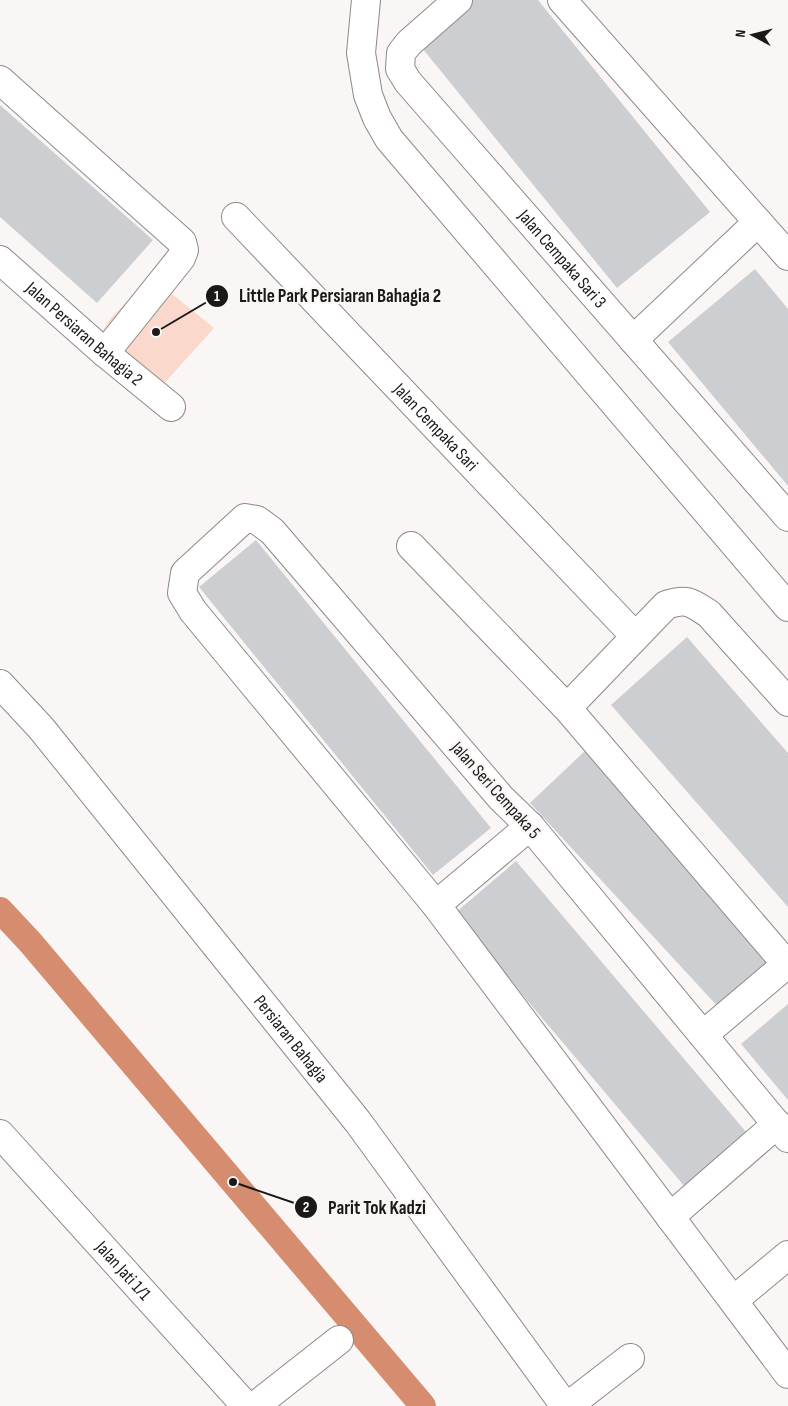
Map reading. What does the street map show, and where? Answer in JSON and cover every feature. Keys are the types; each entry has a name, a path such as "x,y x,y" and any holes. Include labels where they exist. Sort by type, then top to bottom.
{"street":[{"path":"366,0 361,53 362,61 368,95 377,118 389,139 788,607"},
{"name":"Jalan Cempaka Sari 3","path":"458,0 409,43 401,53 400,68 408,82 788,517"},
{"path":"562,0 788,256"},
{"path":"0,80 182,242 184,250 181,258 105,353"},
{"name":"Jalan Cempaka Sari","path":"236,217 635,636"},
{"path":"633,340 758,222"},
{"name":"Jalan Persiaran Bahagia 2","path":"0,260 105,353 171,407"},
{"name":"Jalan Seri Cempaka 5","path":"436,905 193,611 182,593 186,573 245,518 257,520 272,531 501,798 530,826 782,1131"},
{"path":"411,546 567,708 787,965 703,1035"},
{"path":"567,708 666,604 681,600 694,604 710,614 788,702"},
{"name":"Persiaran Bahagia","path":"0,684 41,728 358,1122 566,1406"},
{"path":"530,826 436,905 788,1374"},
{"path":"670,1217 782,1131"},
{"name":"Jalan Jati 1/1","path":"0,1134 246,1406"},
{"path":"734,1300 788,1255"},
{"path":"256,1406 339,1340"},
{"path":"566,1406 630,1358"}],"shaded area":[{"path":"151,277 214,328 159,389 100,336 110,319"}],"building":[{"path":"470,0 538,0 710,212 617,288 418,43"},
{"path":"0,105 153,240 97,303 0,217"},
{"path":"755,269 788,309 788,486 668,342"},
{"path":"256,540 491,828 433,875 199,587"},
{"path":"687,637 788,753 788,907 611,705"},
{"path":"587,749 778,956 721,1010 530,803"},
{"path":"516,861 747,1133 685,1187 454,914"},
{"path":"788,1004 788,1100 741,1044"}],"waterway":[{"path":"0,910 30,942 423,1406"}],"place":[{"name":"Little Park Persiaran Bahagia 2","path":"156,332"},
{"name":"Parit Tok Kadzi","path":"233,1182"}]}
